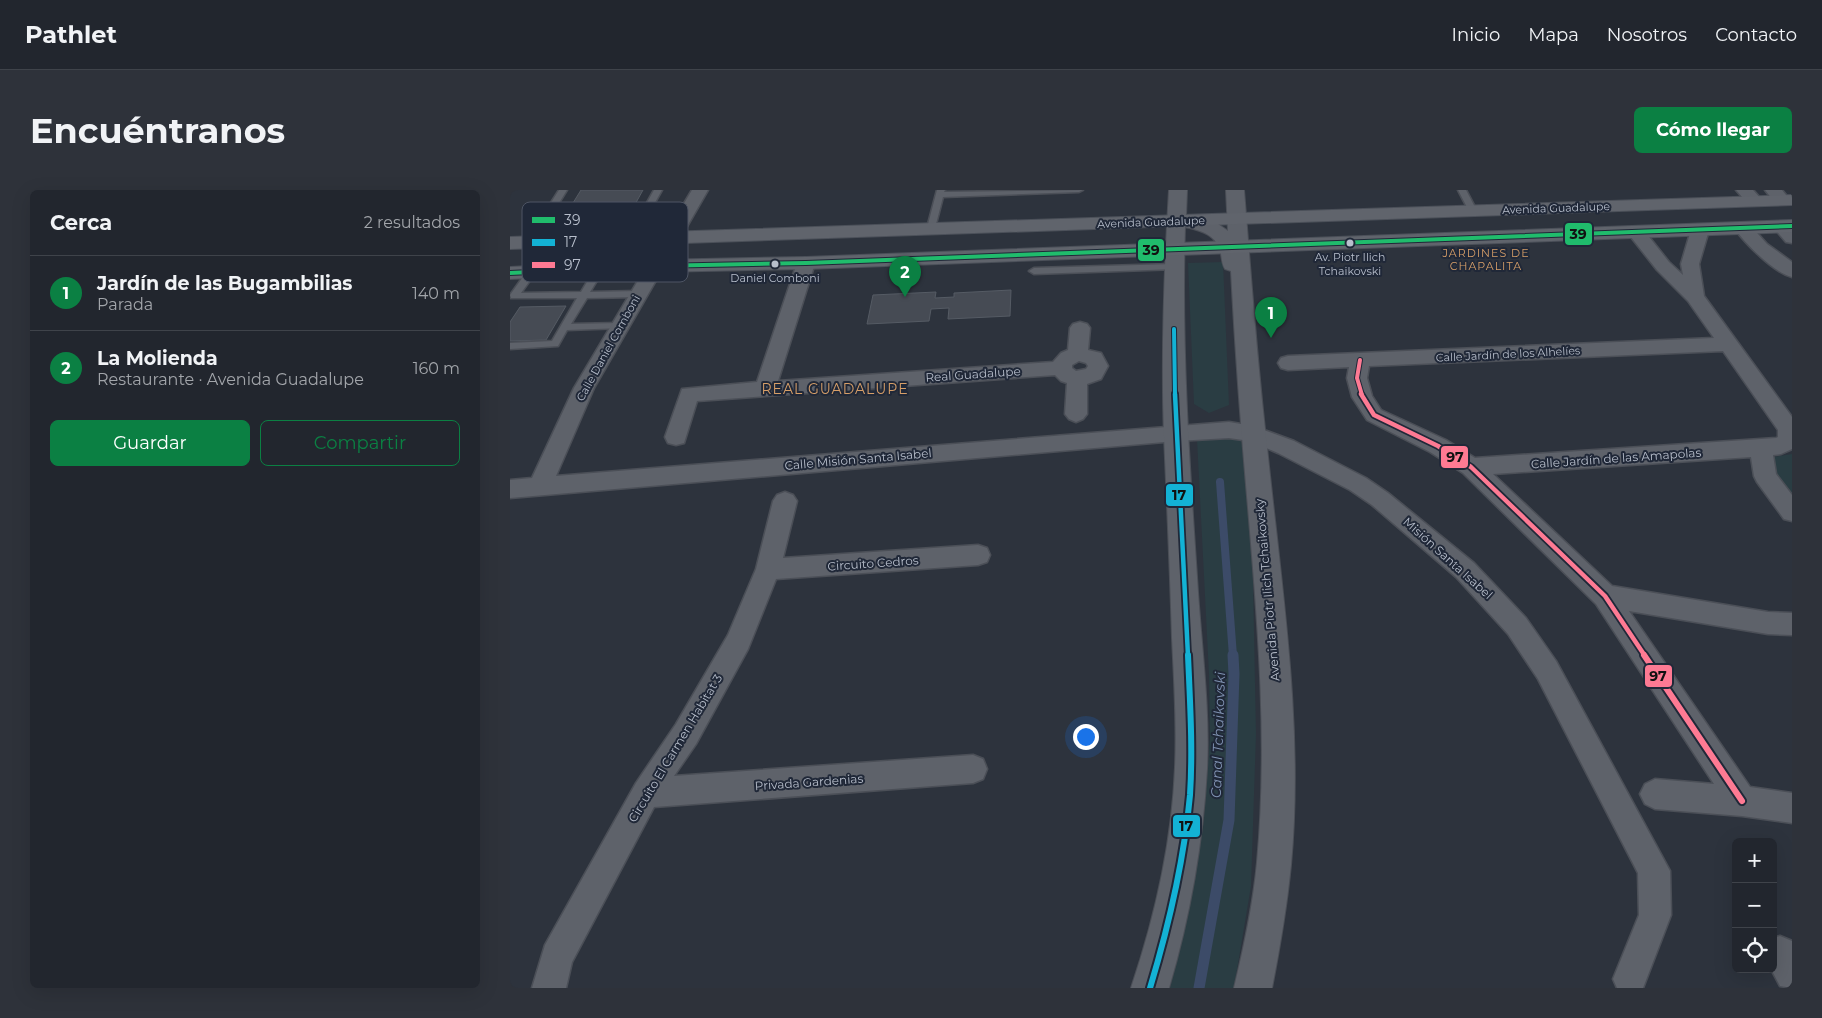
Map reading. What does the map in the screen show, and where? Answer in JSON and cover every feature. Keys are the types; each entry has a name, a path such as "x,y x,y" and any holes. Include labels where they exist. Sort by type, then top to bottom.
{"main road":[{"name":"Avenida Guadalupe","path":"688,236 1237,220 1473,211 1750,196 1782,197"},
{"path":"688,265 1175,257 1234,246 1743,228 1789,230"}],"street":[{"name":"Calle Daniel Comboni","path":"688,211 700,190"},
{"path":"1150,988 1163,947 1173,902 1185,836 1191,767 1190,699 1176,433 1175,257 1180,221 1178,190"},
{"name":"Avenida Piotr Ilich Tchaikovsky","path":"1235,190 1237,220 1234,246 1242,292 1253,434 1275,657 1278,804 1271,895 1253,988"},
{"path":"1180,221 1213,228 1234,246"},
{"path":"1743,228 1761,248 1792,271"},
{"path":"1695,297 1690,264 1700,230"},
{"path":"1636,232 1663,266 1695,297 1729,344"},
{"path":"765,389 806,263"},
{"name":"Calle Daniel Comboni","path":"540,486 584,388 645,282"},
{"path":"1076,414 1069,374 1061,364 1067,357 1078,354 1080,328"},
{"name":"Calle Jardín de los Alhelíes","path":"1288,363 1729,344"},
{"name":"Calle Jardín de las Amapolas","path":"1471,467 1780,446 1789,440 1789,430 1729,344"},
{"path":"1360,360 1357,378 1362,397 1374,415 1438,446 1471,467 1604,596 1742,801"},
{"name":"Real Guadalupe","path":"676,437 689,394 1069,374"},
{"name":"Misión Santa Isabel","path":"1176,433 1229,430 1253,434 1286,447 1330,469 1380,499 1465,570 1517,626 1547,670 1654,871 1655,915 1630,979"},
{"name":"Calle Misión Santa Isabel","path":"540,486 1176,433"},
{"path":"1761,448 1765,476 1792,512"},
{"path":"510,489 540,486"},
{"name":"Circuito El Carmen Habitat 3","path":"549,988 557,956 646,793 686,734 739,641 768,569 785,500"},
{"name":"Circuito Cedros","path":"768,569 978,555"},
{"path":"1604,596 1768,622 1792,624"},
{"name":"Privada Gardenias","path":"646,793 973,769"},
{"path":"1655,794 1742,801 1792,808"}],"lane":[{"path":"556,202 564,190"},
{"path":"651,202 658,190"},
{"path":"931,228 940,193 1079,190"},
{"path":"1462,190 1473,211"},
{"path":"1034,271 1175,257"},
{"path":"512,299 525,282"},
{"path":"510,346 555,344 591,282"},
{"path":"512,299 638,294"},
{"path":"564,327 620,326"}],"shaded area":[{"path":"1223,262 1229,405 1209,413 1194,404 1188,263"},
{"path":"1241,437 1252,531 1256,734 1251,886 1234,988 1170,988 1184,931 1203,829 1210,738 1209,674 1197,439"},
{"path":"1792,454 1792,508 1768,477 1773,457"}],"building":[{"path":"581,190 643,190 636,202 574,202"},
{"path":"1011,290 1010,316 948,319 949,308 931,309 929,321 867,324 873,295 936,292 935,298 954,297 954,293"},
{"path":"566,306 546,340 510,341 510,322 520,307"}],"waterway":[{"name":"Canal Tchaikovski","path":"1220,482 1233,656"},
{"name":"Canal Tchaikovski","path":"1199,988 1229,820 1233,655"}],"transit line":[{"name":"39","path":"688,265 806,263 1792,226"},
{"name":"39","path":"510,273 522,272"},
{"name":"17","path":"1150,988 1173,906 1190,794 1190,698 1175,393 1174,329"},
{"name":"97","path":"1360,360 1357,378 1362,397 1374,415 1438,446 1471,467 1605,596 1742,801"}],"place":[{"name":"Av. Piotr Ilich Tchaikovski","path":"1350,243"},
{"name":"Daniel Comboni","path":"775,264"},
{"name":"La Molienda","path":"905,297"},
{"name":"Jardín de las Bugambilias","path":"1271,338"}],"district":[{"name":"JARDINES DE CHAPALITA","path":"1486,259"},
{"name":"REAL GUADALUPE","path":"835,389"}]}
